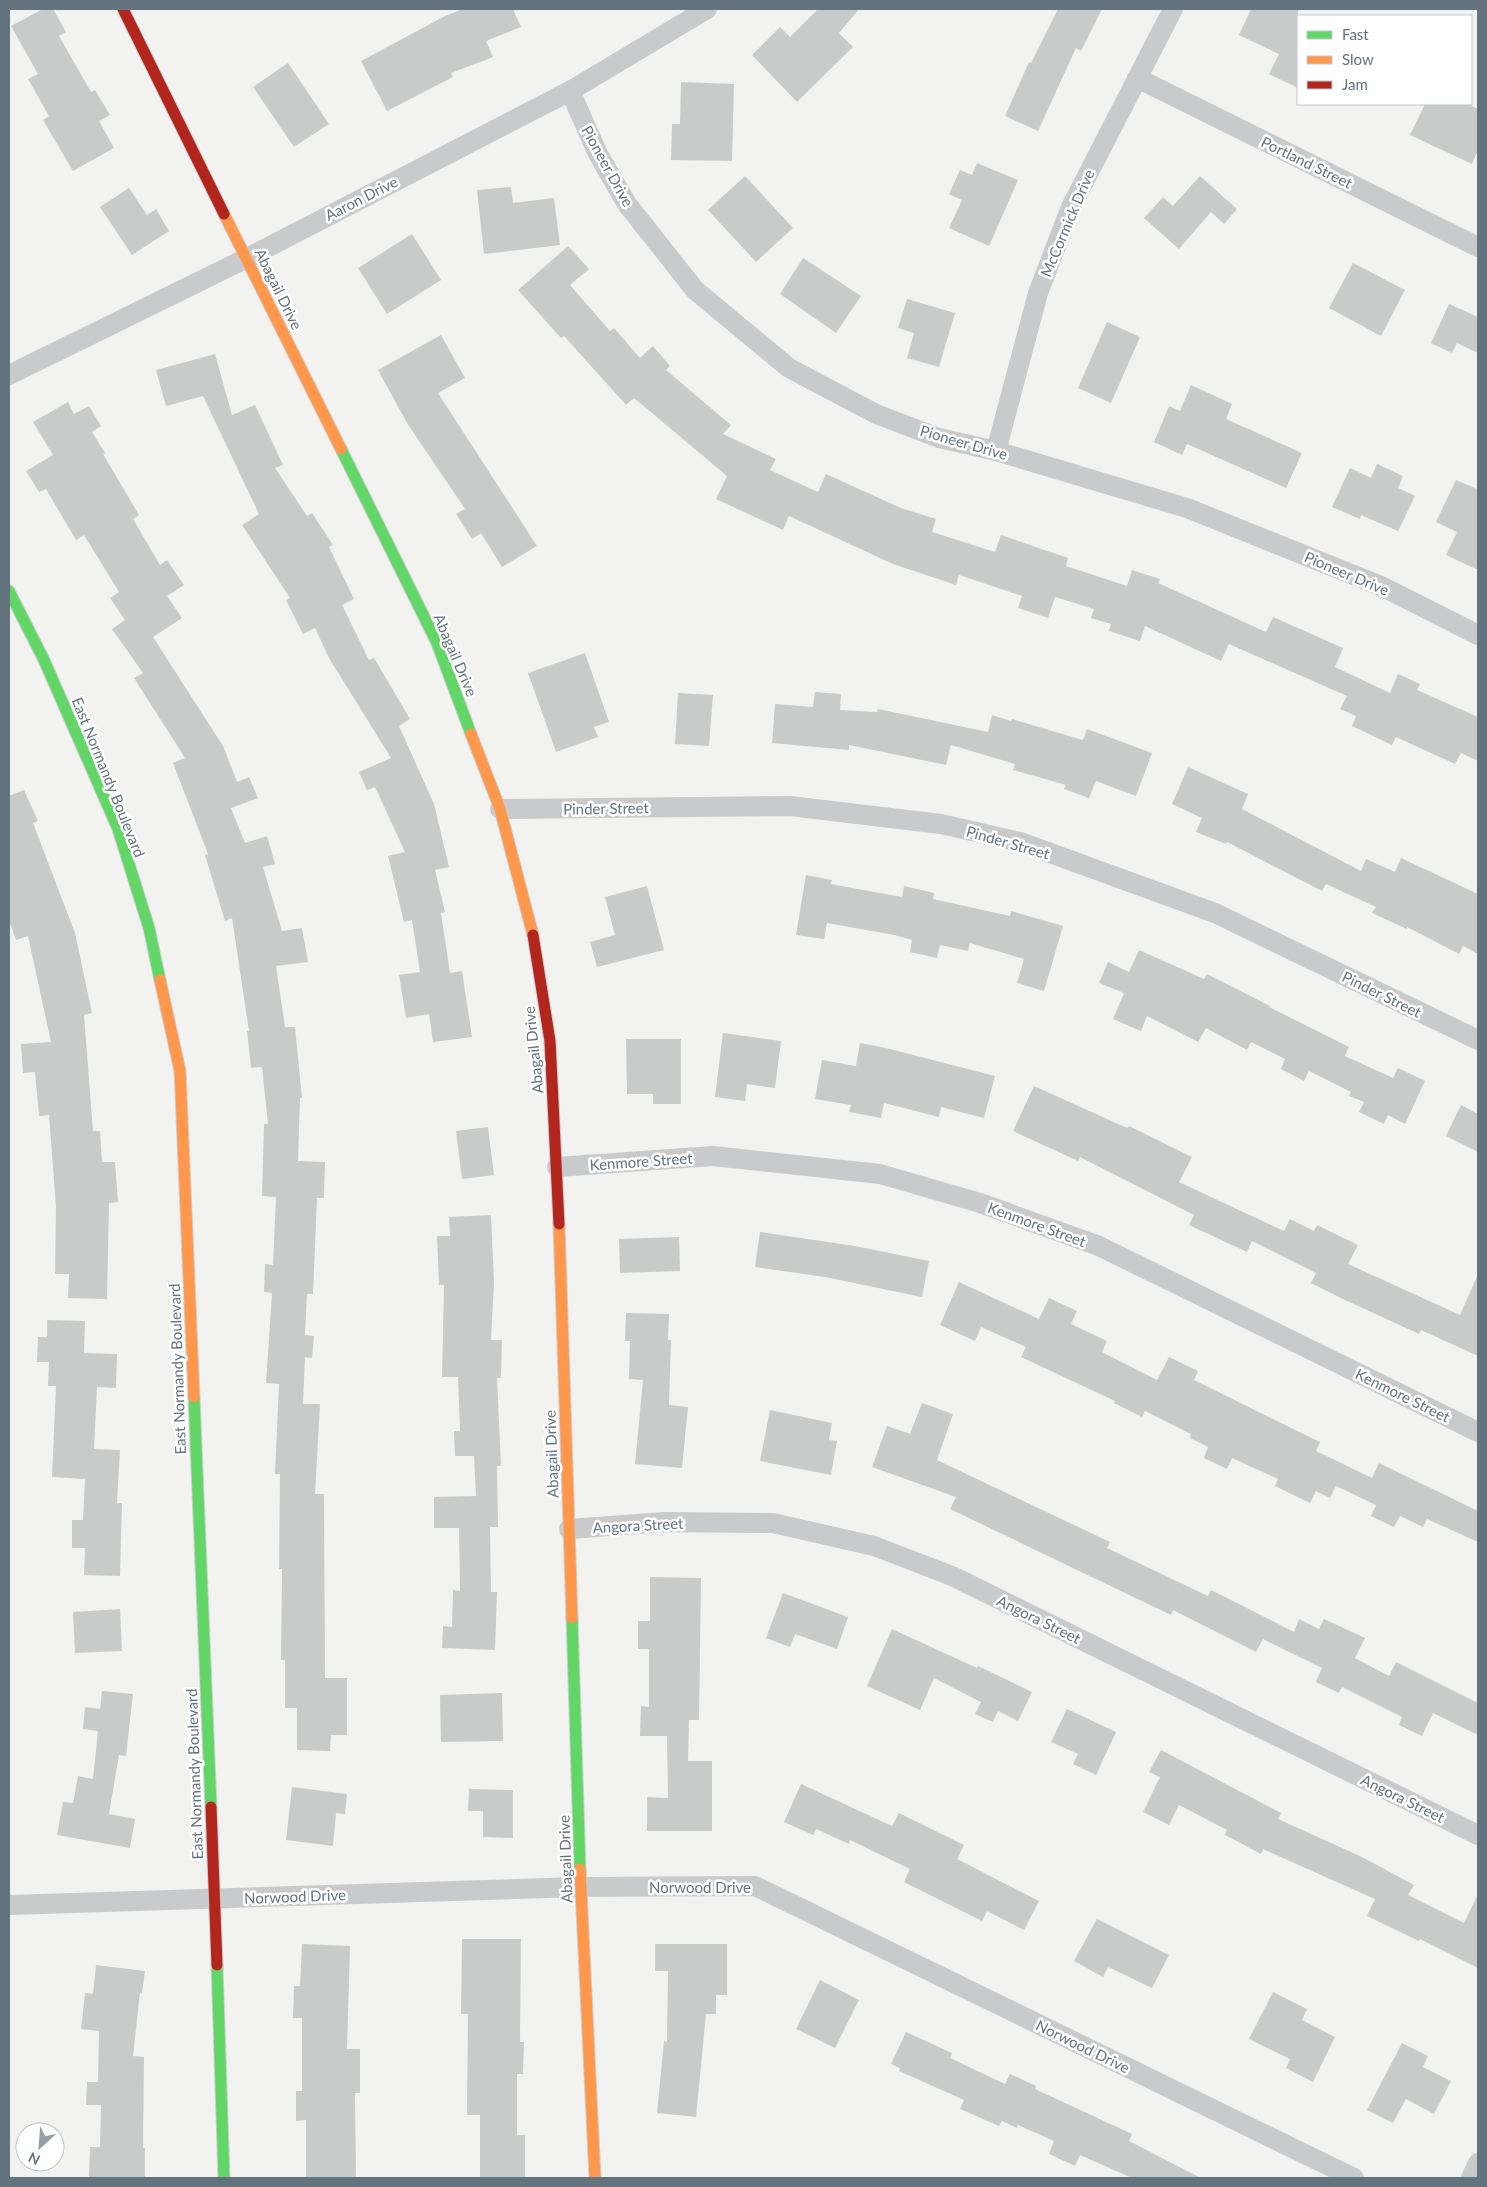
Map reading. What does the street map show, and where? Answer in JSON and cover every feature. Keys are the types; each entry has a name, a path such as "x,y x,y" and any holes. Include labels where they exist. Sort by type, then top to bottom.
{"street":[{"name":"Abagail Drive","path":"123,9 437,643 500,809 535,944 550,1041 557,1168 581,1887 595,2178"},
{"name":"Aaron Drive","path":"9,375 247,258 570,91 707,9"},
{"name":"McCormick Drive","path":"996,451 1038,293 1071,207 1173,9"},
{"name":"Portland Street","path":"1136,78 1478,247"},
{"name":"Pioneer Drive","path":"570,91 598,154 627,204 695,290 789,368 876,414 939,438 996,451 1187,508 1381,586 1478,635"},
{"name":"East Normandy Boulevard","path":"9,591 44,660 118,829 150,928 180,1070 215,1898 224,2178"},
{"name":"Pinder Street","path":"500,809 790,806 941,824 1020,842 1215,914 1478,1040"},
{"name":"Kenmore Street","path":"557,1168 713,1156 880,1174 980,1203 1099,1246 1478,1432"},
{"name":"Angora Street","path":"568,1529 665,1522 773,1523 874,1546 952,1576 1478,1835"},
{"name":"Norwood Drive","path":"9,1905 581,1887 755,1886 1354,2178"},
{"path":"1471,2178 1478,2163"}],"building":[{"path":"43,9 53,9 66,32 59,36 91,92 95,90 110,115 99,121 114,148 73,171 43,120 49,116 28,79 38,74 11,26"},
{"path":"463,9 513,9 521,27 486,41 493,57 451,73 453,77 387,111 361,61 445,16"},
{"path":"818,9 859,9 839,33 853,47 797,102 752,55 780,27 790,37"},
{"path":"1058,9 1102,9 1081,51 1076,48 1038,131 1005,116 1029,62 1031,63"},
{"path":"1251,9 1298,9 1297,88 1269,74 1279,54 1239,35"},
{"path":"288,63 329,124 294,147 253,87"},
{"path":"681,82 734,84 732,161 671,160 672,124 680,124"},
{"path":"1425,105 1470,105 1478,109 1478,150 1472,164 1410,135"},
{"path":"977,163 1018,180 989,246 949,228 962,200 949,194 960,170 972,175"},
{"path":"745,176 793,228 756,262 708,210"},
{"path":"1200,176 1237,209 1224,224 1211,212 1179,249 1144,218 1163,197 1173,206"},
{"path":"511,187 513,203 554,198 560,245 484,254 477,190"},
{"path":"129,188 147,215 156,209 169,231 132,255 100,207"},
{"path":"412,234 441,280 387,314 358,268"},
{"path":"568,246 589,269 570,285 610,331 614,328 640,358 653,346 670,366 666,370 731,425 723,434 776,459 770,470 818,492 826,474 901,508 936,519 932,532 995,552 1001,535 1068,558 1066,566 1127,586 1132,570 1160,579 1158,583 1266,632 1273,617 1343,648 1335,667 1390,693 1398,674 1420,684 1417,690 1478,717 1478,761 1461,753 1455,764 1396,737 1392,745 1352,726 1356,716 1340,709 1347,696 1229,644 1221,661 1145,626 1140,641 1109,631 1111,624 1091,618 1094,609 1055,597 1048,618 1018,608 1022,596 959,575 956,585 893,564 789,516 783,530 716,499 727,476 634,398 626,405 564,336 561,338 518,290"},
{"path":"803,258 861,296 836,333 780,294"},
{"path":"1353,263 1405,290 1381,336 1329,308"},
{"path":"907,299 955,313 939,367 907,358 914,333 898,328"},
{"path":"1449,304 1478,317 1478,353 1457,343 1452,353 1431,343"},
{"path":"1107,322 1140,337 1111,403 1078,388"},
{"path":"441,335 465,378 438,393 537,546 502,567 481,533 472,539 456,514 465,509 407,423 378,370"},
{"path":"215,354 232,415 255,405 283,465 275,468 307,516 312,513 333,545 329,547 354,599 342,605 369,660 374,658 410,719 399,726 434,804 449,867 435,870 445,912 441,913 450,973 462,971 472,1037 433,1042 429,1014 406,1018 399,975 420,972 412,920 404,922 388,856 405,852 375,787 367,790 359,772 391,758 329,658 315,628 303,634 286,600 290,598 242,525 259,514 203,396 166,406 156,370"},
{"path":"1191,385 1232,404 1226,419 1302,453 1286,488 1187,444 1182,455 1154,442 1169,406 1180,411"},
{"path":"68,402 74,414 89,406 101,426 92,432 139,515 133,519 160,565 167,560 184,585 167,596 182,618 153,637 223,746 237,782 249,777 258,798 231,808 245,843 267,836 275,864 263,867 282,931 302,928 308,962 276,966 285,1027 295,1027 302,1098 300,1098 298,1161 325,1162 324,1198 317,1198 313,1294 307,1294 305,1335 314,1336 312,1358 305,1357 303,1404 320,1404 315,1494 324,1494 325,1678 347,1678 347,1735 331,1735 330,1751 297,1750 297,1708 285,1708 285,1660 281,1660 282,1569 279,1569 280,1474 275,1474 279,1384 266,1383 272,1293 264,1292 265,1264 273,1265 276,1197 262,1196 264,1124 268,1124 262,1067 251,1068 247,1031 249,1031 232,918 225,921 205,855 208,854 173,763 185,758 134,678 143,673 112,629 125,620 110,598 119,592 84,535 76,540 46,489 39,492 26,471 53,455 33,422"},
{"path":"1377,464 1403,476 1398,488 1415,496 1398,531 1361,515 1360,519 1332,507 1350,468 1371,478"},
{"path":"1456,480 1477,489 1478,487 1478,570 1446,555 1457,532 1436,522"},
{"path":"585,653 609,722 594,727 598,737 556,752 528,673"},
{"path":"815,692 841,694 840,710 877,712 878,709 988,732 992,715 1083,740 1087,729 1152,753 1136,796 1096,781 1089,798 1064,789 1066,785 1013,770 1015,764 951,745 946,765 849,745 849,750 772,743 775,704 813,707"},
{"path":"678,693 713,695 709,746 675,744"},
{"path":"1188,767 1248,794 1242,809 1361,871 1366,859 1395,872 1401,858 1478,894 1478,954 1463,946 1459,954 1407,927 1407,929 1372,913 1376,907 1326,884 1322,891 1227,842 1226,844 1196,832 1202,818 1172,804"},
{"path":"24,790 38,821 33,823 75,933 92,1013 84,1015 93,1131 100,1131 102,1162 115,1162 118,1202 109,1203 107,1299 68,1298 69,1274 55,1274 56,1207 49,1115 39,1116 35,1072 23,1073 21,1044 51,1042 28,936 16,940 9,920 9,796"},
{"path":"806,875 832,880 831,884 902,897 904,886 934,893 933,899 1010,916 1011,911 1063,926 1044,991 1017,983 1024,959 970,943 968,951 940,945 937,958 910,952 912,940 827,923 824,939 796,935"},
{"path":"647,886 664,950 597,967 590,942 615,935 605,897"},
{"path":"1139,950 1204,979 1207,974 1349,1047 1345,1056 1393,1078 1398,1068 1425,1081 1405,1124 1388,1115 1384,1124 1359,1112 1364,1102 1349,1096 1351,1092 1309,1071 1304,1081 1281,1069 1285,1059 1251,1042 1247,1050 1206,1028 1198,1042 1147,1016 1141,1031 1113,1019 1124,993 1099,983 1108,962 1129,972"},
{"path":"723,1033 781,1041 775,1088 747,1084 745,1101 715,1097"},
{"path":"626,1039 681,1039 681,1104 653,1104 653,1094 627,1094"},
{"path":"860,1043 995,1076 984,1118 941,1107 939,1117 884,1103 881,1118 849,1112 851,1105 815,1099 822,1060 856,1066"},
{"path":"1034,1086 1127,1128 1129,1126 1192,1157 1179,1182 1284,1231 1290,1219 1314,1231 1317,1225 1358,1245 1348,1264 1460,1315 1478,1274 1478,1356 1421,1330 1419,1334 1311,1283 1316,1273 1252,1241 1247,1252 1189,1225 1194,1215 1080,1157 1078,1161 1013,1131"},
{"path":"1461,1105 1478,1114 1478,1152 1446,1136"},
{"path":"488,1127 494,1175 462,1179 456,1131"},
{"path":"491,1215 494,1283 491,1340 502,1340 501,1378 497,1378 501,1466 497,1466 498,1527 490,1527 491,1592 497,1592 495,1650 442,1648 443,1626 452,1627 453,1590 460,1591 459,1528 434,1528 434,1497 476,1496 474,1456 455,1456 454,1431 460,1431 458,1377 442,1377 444,1285 439,1285 437,1236 450,1236 449,1217"},
{"path":"760,1232 855,1246 929,1261 922,1297 825,1277 755,1267"},
{"path":"679,1237 680,1271 620,1273 619,1239"},
{"path":"959,1282 1039,1319 1049,1298 1077,1311 1071,1324 1107,1341 1102,1352 1157,1380 1169,1357 1198,1371 1194,1380 1320,1442 1316,1451 1372,1478 1379,1463 1478,1511 1478,1542 1427,1519 1423,1527 1400,1516 1394,1527 1371,1516 1376,1505 1336,1486 1330,1498 1316,1491 1310,1503 1275,1486 1278,1479 1232,1458 1227,1469 1204,1458 1208,1447 1190,1438 1191,1434 1145,1411 1142,1417 1114,1403 1115,1401 1021,1357 1026,1347 981,1327 975,1341 940,1325"},
{"path":"626,1313 669,1314 668,1340 671,1340 669,1405 688,1407 682,1468 635,1464 643,1380 629,1379 630,1341 625,1341"},
{"path":"47,1320 85,1321 84,1353 117,1354 116,1388 97,1387 94,1449 120,1450 117,1503 122,1503 120,1576 84,1575 85,1548 72,1548 72,1520 83,1520 85,1479 52,1477 56,1386 48,1386 49,1362 37,1362 38,1337 47,1337"},
{"path":"922,1403 953,1414 937,1460 1110,1542 1107,1548 1208,1596 1211,1590 1294,1632 1299,1619 1319,1629 1324,1619 1365,1638 1355,1658 1389,1676 1396,1662 1478,1703 1478,1735 1433,1713 1422,1736 1399,1725 1402,1717 1342,1687 1339,1693 1316,1682 1322,1668 1263,1639 1256,1652 1173,1610 1171,1615 950,1509 956,1497 872,1467 887,1426 910,1434"},
{"path":"770,1410 832,1423 829,1440 837,1441 831,1475 760,1461"},
{"path":"650,1577 701,1578 699,1720 689,1720 688,1761 712,1761 712,1831 647,1831 647,1797 668,1798 667,1736 640,1736 641,1706 649,1707 649,1649 638,1649 638,1621 650,1621"},
{"path":"783,1593 848,1617 837,1649 795,1634 790,1647 766,1638"},
{"path":"120,1609 122,1651 75,1653 73,1612"},
{"path":"892,1629 977,1668 978,1666 1032,1692 1018,1721 998,1711 993,1722 975,1714 981,1702 934,1678 920,1710 867,1686"},
{"path":"102,1691 133,1694 126,1756 119,1755 109,1814 135,1819 130,1848 57,1835 63,1802 73,1803 78,1776 93,1779 98,1731 83,1729 85,1707 100,1709"},
{"path":"502,1693 503,1741 441,1742 440,1695"},
{"path":"1067,1709 1116,1732 1096,1775 1073,1764 1078,1754 1051,1742"},
{"path":"1161,1750 1281,1813 1278,1819 1362,1857 1414,1885 1408,1895 1464,1923 1478,1894 1478,1968 1420,1939 1419,1941 1367,1916 1375,1899 1263,1849 1261,1854 1225,1835 1227,1830 1179,1805 1169,1825 1143,1812 1160,1777 1149,1772"},
{"path":"801,1784 892,1826 899,1813 964,1845 957,1859 1039,1901 1024,1930 987,1911 982,1921 904,1882 910,1869 850,1840 849,1844 816,1829 813,1835 784,1822"},
{"path":"292,1787 347,1794 345,1814 336,1813 333,1846 286,1840"},
{"path":"469,1789 513,1790 513,1838 483,1837 483,1811 468,1811"},
{"path":"1097,1919 1169,1955 1152,1988 1108,1967 1103,1977 1074,1961"},
{"path":"462,1939 521,1939 520,2042 524,2042 523,2074 517,2074 517,2135 525,2135 525,2178 480,2178 480,2115 467,2115 468,2014 461,2014"},
{"path":"302,1944 350,1946 347,2049 360,2049 360,2093 355,2093 356,2178 306,2178 306,2120 296,2121 296,2091 302,2091 302,2018 293,2018 294,1986 300,1986"},
{"path":"655,1944 727,1944 727,1995 716,1995 716,2014 706,2014 696,2117 657,2113 664,2041 667,2042 668,1971 655,1971"},
{"path":"96,1965 145,1971 142,1993 140,1992 133,2056 144,2057 143,2148 145,2148 145,2178 89,2178 90,2147 100,2147 101,2105 86,2105 87,2082 98,2082 99,2031 81,2029 85,1993 93,1994"},
{"path":"820,1980 859,2000 835,2048 796,2029"},
{"path":"1273,1992 1307,2009 1302,2020 1335,2037 1313,2082 1286,2068 1290,2059 1249,2039"},
{"path":"906,2032 952,2053 950,2058 1005,2084 1010,2074 1036,2086 1035,2089 1132,2134 1129,2141 1201,2178 1132,2178 1080,2155 1075,2166 1049,2154 1054,2141 1018,2125 1017,2128 1002,2121 999,2126 960,2109 964,2100 899,2071 900,2068 891,2064"},
{"path":"1402,2043 1428,2056 1423,2067 1451,2081 1434,2114 1406,2099 1393,2123 1367,2110"}],"traffic: fast":[{"path":"341,449 437,643 471,734"},
{"path":"9,591 44,660 118,829 149,928 160,980"},
{"path":"194,1397 211,1807"},
{"path":"572,1618 580,1869"},
{"path":"217,1965 224,2178"}],"traffic: slow":[{"path":"224,214 341,449"},
{"path":"471,734 500,809 533,935"},
{"path":"160,980 180,1071 194,1397"},
{"path":"559,1224 572,1618"},
{"path":"580,1869 595,2178"}],"traffic: jam":[{"path":"123,9 224,214"},
{"path":"533,935 550,1041 559,1224"},
{"path":"211,1807 217,1965"}]}
